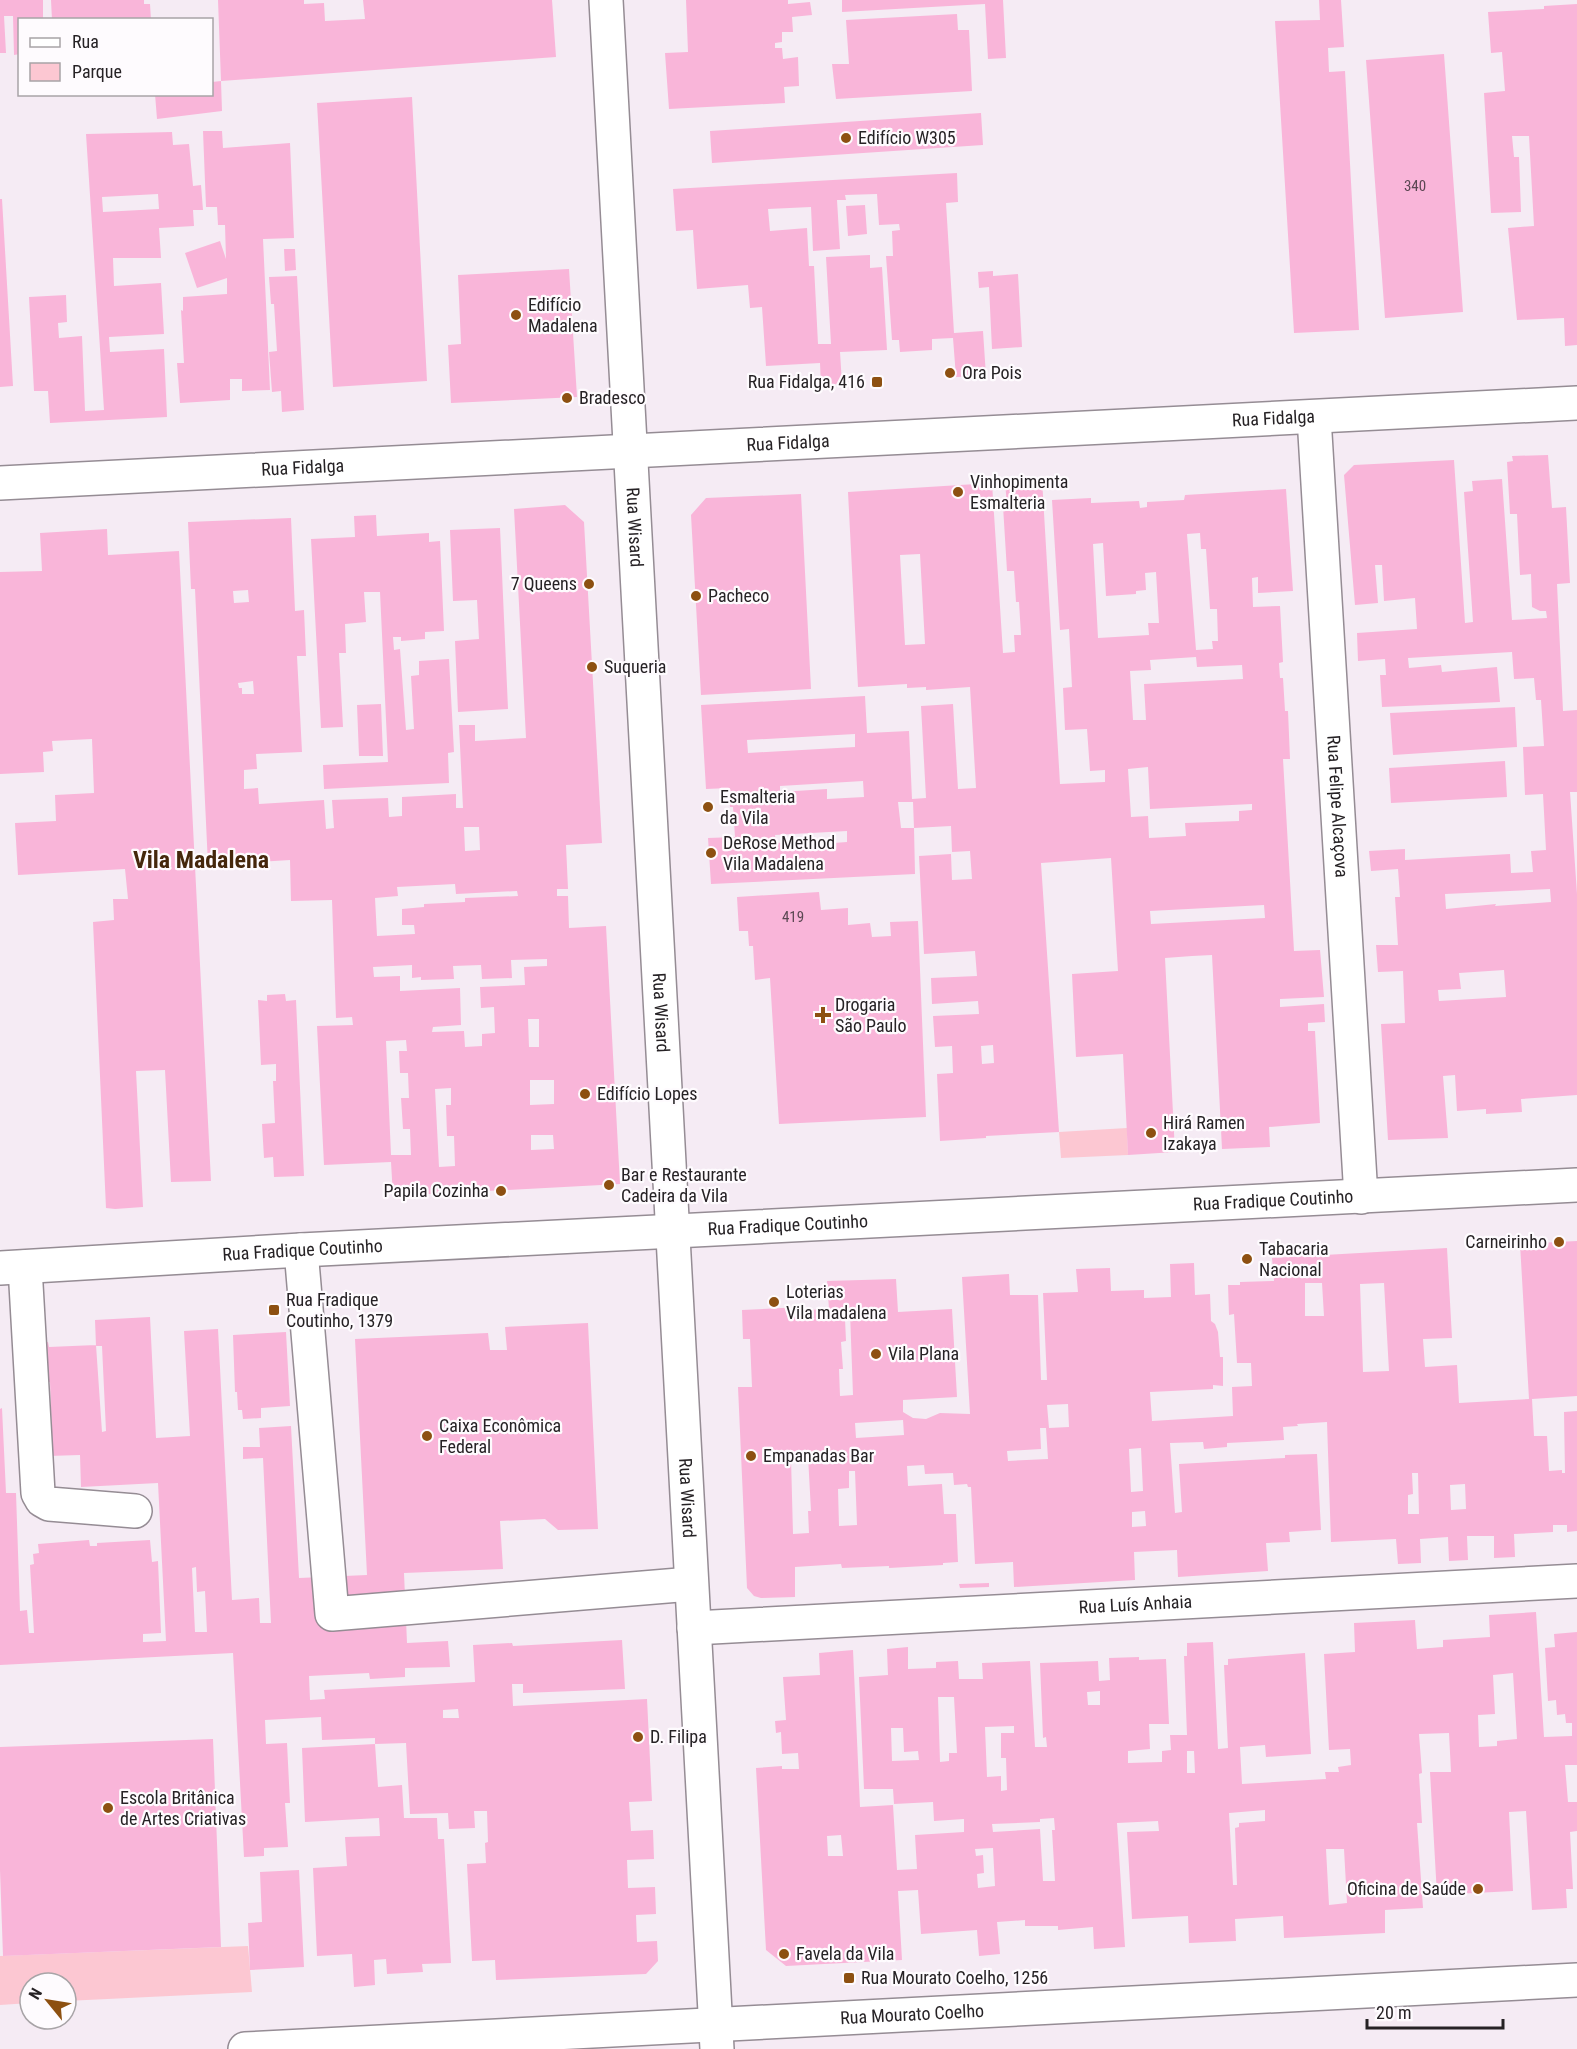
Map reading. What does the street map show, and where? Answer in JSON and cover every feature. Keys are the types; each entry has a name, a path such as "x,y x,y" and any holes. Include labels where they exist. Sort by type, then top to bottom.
{"street":[{"name":"Rua Wisard","path":"606,0 717,2037"},
{"name":"Rua Fidalga","path":"0,483 1577,403"},
{"name":"Rua Felipe Alcaçova","path":"1314,417 1361,1197"},
{"name":"Rua Fradique Coutinho","path":"12,1267 302,1250 1577,1185"},
{"path":"302,1250 332,1614 691,1584"},
{"path":"12,1267 38,1493 42,1500 49,1504 135,1511"},
{"name":"Rua Luís Anhaia","path":"694,1628 1577,1581"},
{"name":"Rua Mourato Coelho","path":"245,2049 717,2037 1577,1980"}],"green space":[{"path":"1127,1128 1128,1155 1061,1158 1059,1132"},
{"path":"248,1946 252,1992 78,2000 78,1971 18,1971 18,2004 0,2005 0,1956"}],"building":[{"path":"0,0 43,0 43,18 18,18 18,54 14,55 13,16 4,16 6,53 0,53"},
{"path":"51,0 144,0 144,4 150,4 151,18 52,18"},
{"path":"218,0 304,0 304,4 324,3 325,21 365,19 363,0 552,0 556,57 221,81"},
{"path":"686,0 788,0 788,4 810,2 812,15 792,17 793,32 782,32 782,42 775,43 775,48 782,48 783,59 798,57 799,86 784,87 785,103 669,109 665,53 688,52"},
{"path":"842,0 1003,0 1006,58 988,59 985,4 842,12"},
{"path":"1319,0 1341,0 1344,47 1328,48 1329,72 1345,71 1359,330 1294,333 1275,21 1320,20"},
{"path":"1577,4 1577,345 1565,346 1564,318 1517,320 1508,228 1534,226 1529,136 1512,136 1514,157 1519,157 1521,212 1491,213 1484,93 1505,91 1502,52 1491,53 1488,12 1544,9 1544,6"},
{"path":"957,14 958,30 969,30 972,91 836,99 832,64 849,64 846,20"},
{"path":"1444,54 1463,312 1385,318 1366,60"},
{"path":"221,81 222,111 157,119 155,96 213,96 213,82"},
{"path":"412,97 427,381 333,387 317,103"},
{"name":"Edifício W305","path":"981,113 983,145 712,163 710,131"},
{"path":"203,131 222,131 223,148 290,143 294,238 263,239 270,390 242,391 242,379 230,379 230,400 180,403 177,363 184,363 181,310 183,311 183,297 227,294 227,278 197,288 185,253 220,241 226,259 225,225 218,225 217,207 206,207"},
{"path":"172,132 173,145 189,144 193,186 201,185 203,210 193,210 194,226 159,228 161,258 113,258 114,286 161,283 164,334 109,337 110,352 164,349 167,417 50,423 48,391 34,391 29,297 66,295 67,322 58,323 59,338 82,336 85,411 104,410 86,134","holes":["158,194 159,209 103,212 102,197"]},
{"path":"957,173 958,202 946,203 954,333 983,331 986,376 956,377 953,338 932,339 932,350 900,352 899,340 892,340 886,256 893,256 892,231 900,230 899,224 879,225 877,194 845,195 846,200 837,200 840,249 813,251 811,207 768,209 770,231 807,228 809,266 814,266 818,344 831,344 826,257 870,255 870,268 882,267 887,350 840,352 842,384 821,385 820,363 766,366 762,307 750,308 748,285 697,289 693,230 676,231 673,189"},
{"path":"0,199 2,199 13,386 0,387"},
{"path":"865,205 867,234 848,236 846,206"},
{"path":"284,249 295,249 296,270 285,271"},
{"name":"Edifício Madalena","path":"569,269 577,397 451,403 448,345 461,344 458,275"},
{"path":"993,271 993,276 1018,274 1022,347 992,349 989,287 979,288 978,272"},
{"path":"297,276 304,410 282,412 281,391 272,392 269,352 277,351 274,304 271,304 269,277"},
{"path":"1548,455 1552,508 1566,507 1570,583 1557,584 1563,711 1577,710 1577,792 1570,792 1577,894 1577,1095 1521,1099 1522,1112 1486,1114 1486,1109 1457,1111 1455,1075 1443,1076 1448,1138 1388,1140 1381,1024 1405,1023 1403,971 1378,972 1376,945 1398,945 1395,897 1400,897 1398,869 1371,871 1369,851 1405,849 1405,860 1510,854 1511,873 1533,872 1531,851 1546,850 1543,794 1525,795 1523,747 1544,746 1541,700 1536,700 1534,678 1514,679 1512,652 1408,658 1409,668 1441,665 1442,672 1497,667 1500,702 1382,707 1380,675 1386,675 1385,659 1358,661 1357,633 1417,629 1415,598 1384,601 1382,565 1375,565 1378,603 1355,605 1344,475 1354,465 1454,460 1465,623 1473,622 1464,492 1473,491 1472,481 1502,479 1512,620 1547,618 1546,611 1532,607 1531,574 1520,575 1517,514 1510,514 1507,462 1513,461 1512,456","holes":["1550,889 1551,902 1446,909 1445,894","1504,970 1506,997 1439,1001 1438,990 1461,989 1459,973"]},
{"path":"1042,479 1060,784 1105,782 1105,770 1090,771 1087,729 1065,730 1063,688 1072,687 1069,629 1060,630 1052,500 1091,498 1091,503 1139,501 1140,508 1147,507 1147,502 1184,500 1185,495 1286,489 1293,591 1258,593 1258,577 1252,578 1253,607 1280,606 1283,662 1279,663 1280,678 1283,678 1285,711 1288,711 1290,759 1283,759 1294,951 1320,950 1324,997 1280,999 1280,1007 1324,1004 1325,1022 1308,1023 1308,1031 1315,1031 1320,1123 1269,1127 1270,1147 1222,1149 1212,955 1192,956 1165,958 1175,1152 1128,1155 1123,1054 1076,1057 1072,974 1118,971 1111,858 1041,863 1059,1132 940,1141 937,1074 953,1073 952,1046 935,1047 933,1016 979,1014 978,1001 932,1004 931,978 977,976 975,951 924,954 919,856 951,854 952,880 972,879 970,851 952,852 951,826 914,828 915,874 711,884 708,838 735,837 729,788 706,789 701,705 865,696 867,733 909,731 912,799 926,798 921,706 953,704 958,789 976,788 970,687 926,690 926,687 907,688 907,684 858,687 848,492 992,483 1003,653 1015,652 1014,635 1021,635 1014,571 1007,571 1003,506 1007,506 1005,481","holes":["1200,533 1201,549 1206,549 1210,609 1217,609 1218,641 1212,641 1213,649 1196,650 1187,534","1103,543 1106,596 1136,594 1136,591 1146,590 1145,573 1156,572 1159,623 1148,623 1149,635 1098,638 1093,544","920,554 925,644 905,645 900,555","1196,657 1197,667 1242,665 1243,679 1144,684 1146,720 1133,720 1130,671 1151,670 1150,660","855,734 855,747 748,753 747,740","1148,767 1150,809 1252,804 1252,810 1239,811 1239,821 1185,823 1186,836 1149,838 1148,816 1131,817 1128,769","863,781 864,797 827,799 827,789 780,792 780,786","898,802 913,802 914,828 901,828","847,831 847,842 820,844 820,840 776,843 775,835","1264,905 1265,918 1151,924 1150,911","993,1045 994,1063 982,1064 981,1046"]},
{"path":"801,494 811,689 701,695 691,515 706,498"},
{"path":"565,505 584,522 602,843 566,845 568,889 557,889 557,896 568,896 569,928 606,926 620,1184 393,1196 391,1162 324,1165 317,1026 353,1025 352,1017 336,1018 332,900 291,901 290,860 208,865 195,589 191,589 188,522 291,518 295,611 304,610 306,656 297,656 302,752 256,754 257,769 244,770 244,789 258,788 259,804 324,800 326,829 334,828 332,800 388,798 389,817 402,816 402,797 456,794 456,808 463,808 459,725 475,725 475,741 526,738 514,509","holes":["248,590 249,602 234,603 233,591","253,681 254,694 242,694 242,688 239,688 238,683","464,827 479,827 480,850 465,851","455,884 456,894 517,891 518,896 465,898 465,902 424,904 424,907 402,909 402,925 414,925 415,934 377,936 375,898 398,896 397,887","547,959 547,966 524,967 525,985 480,987 481,1008 494,1007 495,1033 482,1034 482,1046 465,1047 464,1031 432,1032 433,1027 461,1025 460,988 400,991 400,976 374,977 373,967 412,965 412,978 421,977 421,980 454,979 453,966 481,965 482,979 512,978 511,960","528,1019 539,1019 539,1047 529,1047","406,1040 407,1051 399,1051 400,1073 408,1073 409,1098 401,1098 403,1129 410,1129 411,1155 391,1155 386,1041","530,1080 554,1080 554,1104 530,1105","451,1088 451,1105 446,1105 447,1136 454,1136 455,1166 439,1167 435,1089","531,1135 553,1135 554,1149 531,1150"]},
{"path":"376,515 377,536 429,533 429,542 440,541 444,631 425,632 425,639 401,641 401,637 393,637 394,650 400,649 406,730 414,729 411,676 419,675 419,661 449,659 454,752 448,753 449,783 324,789 323,765 388,762 380,592 364,592 366,622 345,624 346,653 339,653 343,727 321,728 311,539 355,537 354,516"},
{"path":"500,528 508,709 458,712 455,641 479,639 477,600 453,601 450,530"},
{"path":"107,529 108,555 179,551 211,1181 171,1182 165,1070 136,1071 143,1207 115,1209 106,1208 93,922 114,920 113,899 128,899 125,869 18,875 15,823 56,821 55,795 94,793 92,739 52,741 53,751 43,752 44,772 0,774 0,572 42,571 40,533"},
{"path":"381,704 383,756 359,756 357,705"},
{"path":"1515,707 1517,747 1393,755 1390,713"},
{"path":"1505,761 1507,797 1391,803 1389,768"},
{"path":"819,892 821,910 848,908 848,925 870,923 872,937 891,936 890,922 918,921 926,1117 779,1124 770,978 755,980 753,946 749,946 748,931 739,931 737,897"},
{"path":"285,994 286,1001 296,1000 304,1176 274,1177 273,1157 264,1158 262,1124 275,1123 273,1081 276,1081 276,1064 261,1065 258,1000 267,1001 267,995"},
{"path":"1577,1241 1577,1396 1532,1399 1534,1436 1547,1436 1549,1471 1562,1470 1562,1473 1565,1473 1564,1412 1577,1411 1577,1531 1567,1532 1567,1525 1553,1525 1553,1532 1514,1534 1515,1557 1494,1558 1494,1536 1467,1536 1468,1560 1449,1561 1448,1537 1420,1539 1421,1563 1398,1564 1396,1539 1331,1542 1327,1422 1297,1424 1298,1426 1283,1427 1284,1440 1227,1443 1227,1447 1204,1449 1203,1442 1170,1443 1175,1513 1182,1512 1179,1464 1317,1454 1321,1530 1289,1532 1290,1542 1266,1543 1268,1571 1178,1577 1177,1550 1134,1552 1135,1580 1014,1587 1013,1562 975,1564 971,1487 967,1484 954,1485 953,1473 925,1474 924,1465 907,1466 908,1486 942,1484 944,1514 956,1514 958,1562 889,1568 889,1566 842,1568 841,1564 795,1567 795,1597 761,1598 754,1596 747,1588 738,1387 752,1387 750,1339 743,1339 742,1310 802,1307 802,1310 829,1309 827,1281 896,1279 898,1312 952,1309 957,1397 903,1400 903,1412 913,1418 926,1419 940,1413 970,1414 962,1277 1009,1274 1010,1295 1038,1295 1041,1380 1047,1380 1043,1293 1078,1292 1076,1269 1110,1268 1111,1291 1144,1290 1144,1298 1171,1297 1170,1264 1194,1263 1195,1295 1210,1294 1211,1321 1218,1332 1220,1357 1223,1357 1223,1386 1213,1385 1213,1389 1150,1392 1152,1421 1233,1416 1232,1387 1252,1386 1251,1363 1237,1363 1234,1314 1229,1315 1228,1285 1240,1285 1240,1282 1274,1281 1272,1258 1447,1248 1452,1338 1423,1339 1425,1367 1457,1365 1459,1403 1529,1399 1520,1244","holes":["1305,1283 1322,1283 1324,1316 1305,1316","1384,1283 1389,1371 1363,1372 1360,1284","850,1312 853,1395 840,1396 839,1369 843,1369 841,1342 846,1341 845,1319 833,1319 833,1313","1068,1404 1069,1427 1049,1428 1047,1405","903,1420 904,1435 856,1438 855,1423","1040,1428 1046,1428 1048,1459 1008,1461 1007,1451 1041,1449","1141,1448 1143,1491 1131,1492 1129,1449","808,1456 811,1511 808,1511 809,1533 793,1534 791,1458","849,1471 855,1471 857,1525 839,1526 838,1489 849,1488","1412,1473 1418,1473 1419,1514 1408,1514 1408,1495 1413,1494","1465,1484 1466,1509 1451,1510 1450,1485","1145,1511 1146,1526 1132,1527 1132,1512"]},
{"path":"150,1317 156,1438 190,1436 184,1331 218,1329 232,1600 259,1598 260,1623 271,1623 263,1458 243,1459 243,1447 260,1447 259,1428 291,1426 299,1578 367,1575 355,1339 488,1333 490,1350 507,1350 505,1327 588,1323 598,1529 558,1530 545,1519 500,1521 503,1569 404,1573 407,1643 448,1641 450,1667 405,1668 405,1677 370,1679 369,1673 309,1676 310,1700 325,1699 324,1690 475,1682 473,1645 512,1643 513,1646 622,1640 625,1689 523,1693 523,1684 512,1684 513,1706 647,1699 652,1801 629,1802 631,1831 653,1830 654,1859 627,1860 628,1888 655,1887 656,1914 636,1915 637,1942 657,1941 658,1961 646,1974 496,1980 495,1960 472,1961 467,1864 486,1863 487,1811 474,1811 475,1828 449,1829 448,1813 410,1814 406,1743 375,1744 375,1738 322,1740 321,1717 265,1720 266,1744 287,1743 290,1803 285,1803 288,1847 264,1848 264,1856 244,1857 233,1653 0,1665 0,1409 2,1408 6,1493 16,1493 20,1611 27,1610 29,1633 34,1633 30,1565 34,1564 33,1554 39,1553 38,1544 89,1540 90,1546 97,1546 97,1543 150,1540 152,1562 158,1561 161,1633 143,1634 143,1642 166,1641 158,1483 81,1487 80,1455 48,1456 46,1434 52,1435 50,1382 43,1382 42,1343 48,1342 49,1347 96,1345 95,1320","holes":["96,1346 102,1346 106,1431 102,1432","196,1567 197,1592 205,1591 207,1632 195,1632 192,1568","458,1709 459,1718 443,1718 443,1710"]},
{"path":"286,1332 290,1406 261,1408 261,1418 243,1419 242,1410 238,1410 237,1392 235,1392 233,1335"},
{"path":"989,1583 989,1587 960,1588 959,1584"},
{"path":"1536,1612 1544,1737 1572,1736 1572,1723 1566,1723 1565,1714 1557,1715 1556,1700 1548,1701 1545,1648 1555,1647 1554,1634 1577,1632 1577,1765 1565,1765 1568,1802 1577,1802 1577,1831 1570,1832 1573,1889 1566,1889 1567,1908 1532,1910 1526,1811 1509,1812 1513,1891 1437,1895 1430,1772 1451,1772 1449,1733 1419,1734 1422,1823 1417,1823 1423,1908 1385,1910 1385,1933 1284,1938 1283,1916 1235,1919 1236,1941 1189,1943 1188,1916 1132,1919 1127,1832 1159,1831 1158,1821 1117,1823 1125,1947 1094,1949 1093,1927 1058,1930 1058,1926 1025,1926 1025,1920 997,1922 1000,1954 979,1956 977,1930 921,1934 918,1890 898,1891 902,1960 786,1966 766,1950 756,1768 782,1766 782,1769 799,1769 798,1753 782,1754 781,1732 776,1733 775,1721 786,1720 783,1677 820,1675 819,1653 853,1650 860,1807 893,1805 897,1870 917,1869 915,1835 964,1832 964,1819 934,1821 933,1802 894,1804 893,1789 864,1789 859,1677 888,1675 887,1649 908,1647 908,1669 936,1668 936,1662 958,1661 959,1679 983,1679 982,1663 1030,1661 1035,1747 1047,1747 1046,1737 1043,1738 1040,1663 1098,1661 1099,1681 1110,1680 1109,1658 1166,1659 1169,1724 1149,1724 1150,1749 1128,1751 1128,1763 1162,1762 1162,1751 1171,1750 1170,1735 1187,1735 1184,1656 1187,1656 1187,1643 1213,1642 1218,1749 1228,1748 1224,1665 1228,1665 1228,1659 1305,1653 1311,1754 1266,1757 1265,1745 1240,1747 1242,1784 1326,1779 1325,1772 1339,1772 1338,1767 1351,1765 1350,1749 1329,1750 1324,1654 1355,1652 1354,1623 1415,1620 1417,1649 1443,1647 1443,1640 1490,1637 1489,1615","holes":["1513,1673 1517,1739 1497,1741 1497,1746 1479,1747 1478,1715 1495,1714 1493,1675","1100,1691 1100,1705 1088,1705 1087,1692","938,1697 954,1697 957,1753 949,1753 949,1761 940,1762","1014,1726 1014,1733 1001,1733 1001,1758 1006,1758 1007,1790 1001,1791 1001,1776 987,1777 985,1727","891,1728 903,1728 904,1752 918,1751 919,1760 892,1761","1187,1751 1194,1751 1195,1773 1187,1773","1265,1810 1265,1821 1239,1823 1239,1827 1235,1828 1237,1885 1233,1885 1229,1813","1054,1818 1055,1830 1052,1830 1055,1881 1043,1881 1040,1829 993,1832 992,1824 1040,1822 1040,1819","841,1835 843,1856 828,1856 827,1836","993,1848 995,1886 978,1888 977,1874 984,1873 983,1855 976,1856 975,1849","1326,1849 1344,1849 1347,1903 1329,1905"]},
{"name":"Escola Britânica de Artes Criativas","path":"213,1739 221,1947 3,1956 0,1747"},
{"path":"375,1744 378,1787 402,1785 404,1818 437,1818 438,1839 444,1839 451,1963 422,1964 423,1972 387,1974 386,1959 374,1960 375,1985 354,1987 352,1954 317,1956 313,1868 347,1866 345,1837 380,1836 379,1818 305,1822 302,1748"},
{"path":"299,1870 304,1967 250,1970 248,1923 262,1922 260,1872"}],"place":[{"name":"Edifício W305","path":"846,138"},
{"name":"Edifício Madalena","path":"516,315"},
{"name":"Ora Pois","path":"950,373"},
{"name":"Rua Fidalga, 416","path":"877,382"},
{"name":"Bradesco","path":"567,398"},
{"name":"Vinhopimenta Esmalteria","path":"958,492"},
{"name":"7 Queens","path":"589,584"},
{"name":"Pacheco","path":"696,596"},
{"name":"Suqueria","path":"592,667"},
{"name":"Esmalteria da Vila","path":"708,807"},
{"name":"DeRose Method Vila Madalena","path":"711,853"},
{"name":"Drogaria São Paulo","path":"823,1015"},
{"name":"Edifício Lopes","path":"585,1094"},
{"name":"Hirá Ramen Izakaya","path":"1151,1133"},
{"name":"Bar e Restaurante Cadeira da Vila","path":"609,1185"},
{"name":"Papila Cozinha","path":"501,1191"},
{"name":"Carneirinho","path":"1559,1242"},
{"name":"Tabacaria Nacional","path":"1247,1259"},
{"name":"Loterias Vila madalena","path":"774,1302"},
{"name":"Rua Fradique Coutinho, 1379","path":"274,1310"},
{"name":"Vila Plana","path":"876,1354"},
{"name":"Caixa Econômica Federal","path":"427,1436"},
{"name":"Empanadas Bar","path":"751,1456"},
{"name":"D. Filipa","path":"638,1737"},
{"name":"Escola Britânica de Artes Criativas","path":"108,1808"},
{"name":"Oficina de Saúde","path":"1478,1889"},
{"name":"Favela da Vila","path":"784,1954"},
{"name":"Rua Mourato Coelho, 1256","path":"849,1978"}],"district":[{"name":"Vila Madalena","path":"201,860"}]}
